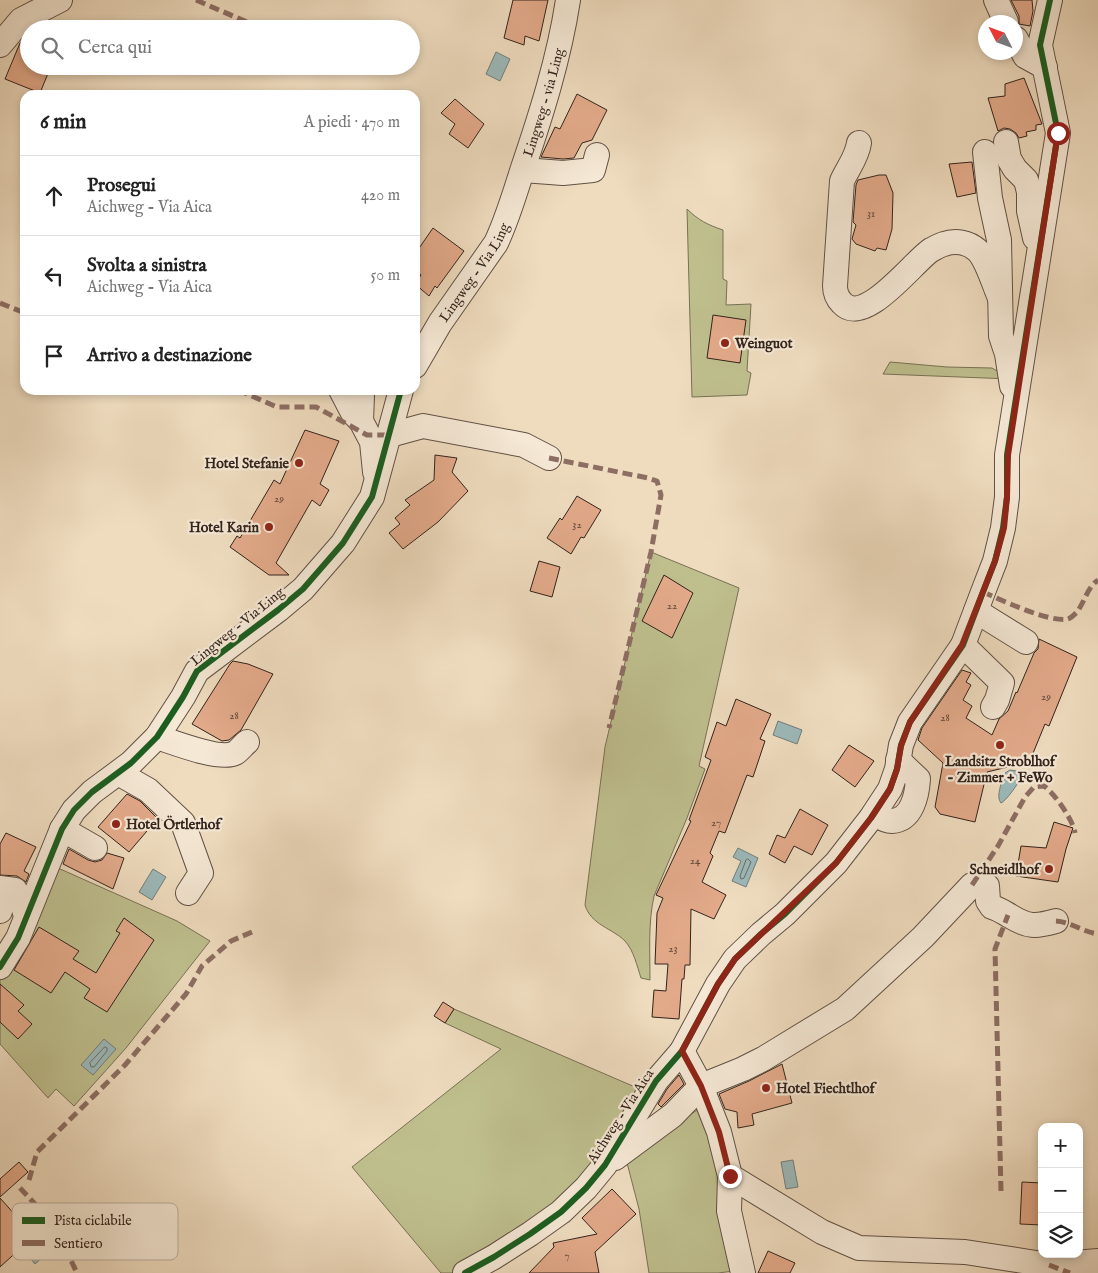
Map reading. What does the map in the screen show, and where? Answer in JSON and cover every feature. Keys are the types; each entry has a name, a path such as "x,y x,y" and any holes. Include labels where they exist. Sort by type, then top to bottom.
{"street":[{"path":"21,20 60,0"},
{"name":"Lingweg - via Ling","path":"513,202 546,97 564,28 568,0"},
{"path":"996,0 1002,15"},
{"name":"Aichweg - Via Aica","path":"464,1273 494,1257 561,1212 586,1188 605,1164 656,1081 682,1051 718,984 735,959 836,863 874,814 890,789 897,769 901,746 910,722 962,645 995,561 1004,528 1008,455 1058,133 1040,45 1050,0"},
{"path":"0,45 20,21"},
{"path":"1023,52 1025,56 1045,67"},
{"path":"1012,142 1008,159 1026,180 1030,192 1029,211 1035,237 1040,246"},
{"path":"859,143 858,153 848,167 842,181 835,292 843,305 851,308 862,308 875,301 930,251 944,244 956,241 978,250 984,259 1000,298"},
{"path":"985,152 990,198 999,240 1002,336 1016,402"},
{"name":"Lingweg - Via Ling","path":"523,170 563,174 593,170 597,155"},
{"name":"Lingweg - Via Ling","path":"420,357 440,323 496,243 513,202"},
{"name":"Lingweg - Via Ling","path":"344,395 353,414 361,422 372,442 376,481"},
{"name":"Lingweg - Via Ling","path":"361,422 362,395"},
{"name":"Lingweg - Via Ling","path":"0,967 18,938 62,829 74,810 92,792 131,763 157,737 183,697 197,671 303,589 343,543 372,497 400,395"},
{"path":"390,435 423,426 524,445 549,458"},
{"path":"976,611 1026,642"},
{"path":"962,645 1002,683 993,707"},
{"path":"157,737 182,746 221,755 235,753 247,742"},
{"path":"118,773 148,790 183,824 201,873 188,893"},
{"path":"62,829 95,848"},
{"name":"Aichweg - Via Aica","path":"605,1164 673,1115 701,1086 763,1059 845,1009 923,937 972,885 982,883 987,886 988,901 992,907 1000,909 1021,923 1030,926 1056,922"},
{"path":"2,896 15,890 26,916"},
{"path":"682,1051 701,1086 719,1132 730,1176 729,1211 743,1273"},
{"path":"730,1176 822,1232 859,1248 965,1252 1049,1264 1098,1261"}],"green space":[{"path":"687,209 704,222 723,230 723,279 727,281 726,305 751,304 747,371 751,373 747,395 692,397"},
{"path":"890,362 947,367 992,368 1011,379 883,374"},
{"path":"651,552 739,588 699,766 705,769 687,818 654,896 650,927 650,980 641,978 633,954 625,941 597,922 588,912 585,905 605,747"},
{"path":"49,864 177,921 210,941 126,1048 74,1106 56,1089 48,1098 0,1044 0,968"},
{"path":"454,1009 649,1093 605,1165 467,1273 441,1273 352,1167 501,1049 445,1023"},
{"path":"703,1107 719,1168 734,1271 718,1273 649,1273 639,1209 626,1159 671,1125"}],"water":[{"path":"496,52 510,59 500,81 486,74"},
{"path":"778,721 802,730 797,744 773,735"},
{"path":"1010,770 1017,771 1020,779 1009,796 1001,803 999,795 1001,781 1004,781 1005,773"},
{"path":"738,848 758,858 746,887 732,881 741,861 733,857"},
{"path":"153,869 166,877 152,900 139,892"},
{"path":"104,1039 116,1049 93,1075 81,1065"},
{"path":"793,1160 798,1187 786,1189 781,1162"}],"building":[{"path":"513,0 548,0 539,41 525,36 524,45 504,38"},
{"path":"1011,0 1032,0 1033,11 1030,26 1023,25 1023,15 1018,15"},
{"path":"20,43 20,75 47,75 41,90 32,90 5,79"},
{"path":"1024,78 1042,124 1036,125 1036,130 1026,132 1027,136 1019,138 1010,129 1004,128 998,131 988,98 1005,96 1005,84"},
{"path":"577,94 607,110 592,140 582,143 574,158 541,157 555,127 560,129"},
{"path":"455,99 484,124 468,148 449,134 455,124 441,113"},
{"path":"972,162 976,193 957,197 949,164"},
{"path":"886,175 893,193 892,229 886,250 877,248 875,251 856,244 852,239 856,225 853,222 858,180"},
{"path":"433,228 464,251 429,296 420,288 420,247"},
{"path":"713,315 746,320 740,363 707,358"},
{"path":"305,430 339,441 320,484 329,490 320,506 312,500 276,563 289,575 269,575 230,547 237,536 240,538 274,480 280,484"},
{"path":"435,455 457,458 452,472 468,491 438,522 403,549 389,533 400,524 395,518 410,505 405,500 434,480"},
{"path":"577,496 601,510 584,538 581,537 571,554 547,538 560,518 562,520"},
{"path":"539,561 560,567 552,597 530,591"},
{"path":"664,575 693,593 672,638 642,621"},
{"path":"1039,639 1077,657 1049,726 1045,724 1029,763 1023,756 1016,765 987,772 975,822 940,814 935,807 943,763 918,740 922,728 962,670 971,673 966,682 971,685 963,700 972,706 966,718 992,735 999,719 1008,711 1017,693 1034,653 1038,649"},
{"path":"233,661 248,664 273,674 241,730 229,740 222,741 192,724"},
{"path":"736,699 771,714 760,739 765,741 753,777 747,775 725,833 719,831 710,853 713,856 702,882 726,895 714,919 691,909 690,965 685,965 684,979 682,979 679,1019 652,1017 654,990 666,991 668,964 655,964 657,913 663,898 656,895 691,821 689,820 711,760 705,757 717,722 726,726"},
{"path":"849,745 874,761 855,787 832,770"},
{"path":"127,794 140,801 156,817 129,852 98,827"},
{"path":"800,809 828,825 812,855 794,846 785,863 769,854 777,835 785,838"},
{"path":"1054,822 1073,828 1058,882 1016,876 1021,846 1046,848"},
{"path":"6,833 36,847 24,871 29,874 26,882 17,876 0,875 0,844"},
{"path":"69,849 95,862 102,860 107,853 124,858 113,889 63,864"},
{"path":"124,918 154,940 107,1012 84,998 90,989 65,972 51,993 14,970 39,927 79,951 73,959 96,973 120,933 116,931"},
{"path":"0,984 24,1005 18,1011 32,1024 18,1039 0,1022"},
{"path":"443,1002 454,1009 445,1023 434,1016"},
{"path":"782,1064 792,1103 752,1114 754,1125 738,1128 737,1112 725,1109 719,1094"},
{"path":"679,1075 684,1084 661,1107 658,1104 667,1089"},
{"path":"19,1162 28,1172 0,1197 0,1179"},
{"path":"1022,1182 1038,1183 1038,1225 1020,1224"},
{"path":"612,1189 636,1214 595,1252 599,1273 529,1273 554,1247 553,1243 597,1234 582,1218"},
{"path":"0,1198 12,1211 12,1256 0,1267"},
{"path":"768,1251 795,1263 790,1273 758,1273"}],"marked path":[{"path":"196,0 242,20"},
{"path":"0,303 20,311"},
{"path":"249,395 277,407 316,407 367,435 390,435"},
{"path":"549,458 648,478 657,481 661,495 651,552 609,728"},
{"path":"983,592 1050,618 1068,619 1077,612 1094,583 1098,580"},
{"path":"972,885 998,846 1025,797 1034,787 1044,786 1053,795 1063,808 1075,833"},
{"path":"1001,1191 995,949 1008,915"},
{"path":"1056,921 1098,934"},
{"path":"29,1180 37,1152 125,1065 186,994 202,966 231,941 252,932"},
{"path":"20,1188 34,1203"},
{"path":"71,1260 76,1271"},
{"path":"1049,1265 1070,1273"}],"cycle path":[{"path":"465,1273 494,1257 561,1212 586,1188 605,1165 656,1081 682,1051 718,984 735,959 785,914 836,863 871,818 890,789 897,769 901,745 910,722 963,645 995,561 1003,528 1007,497 1007,455 1058,133 1040,45 1050,0"},
{"path":"0,967 18,938 62,829 74,810 92,792 131,763 157,737 183,697 197,671 303,589 343,543 372,497 400,395"}],"place":[{"name":"Weinguot","path":"725,343"},
{"name":"Hotel Stefanie","path":"299,463"},
{"name":"Hotel Karin","path":"269,527"},
{"name":"Landsitz Stroblhof - Zimmer + FeWo","path":"1000,745"},
{"name":"Hotel Örtlerhof","path":"116,824"},
{"name":"Schneidlhof","path":"1049,869"},
{"name":"Hotel Fiechtlhof","path":"766,1088"}],"route":[{"path":"730,1176 719,1132 701,1086 682,1051 718,984 735,959 760,934 785,914 836,863 871,818 890,789 897,769 901,746 910,722 962,645 995,561 1004,528 1008,455 1058,133"}]}
